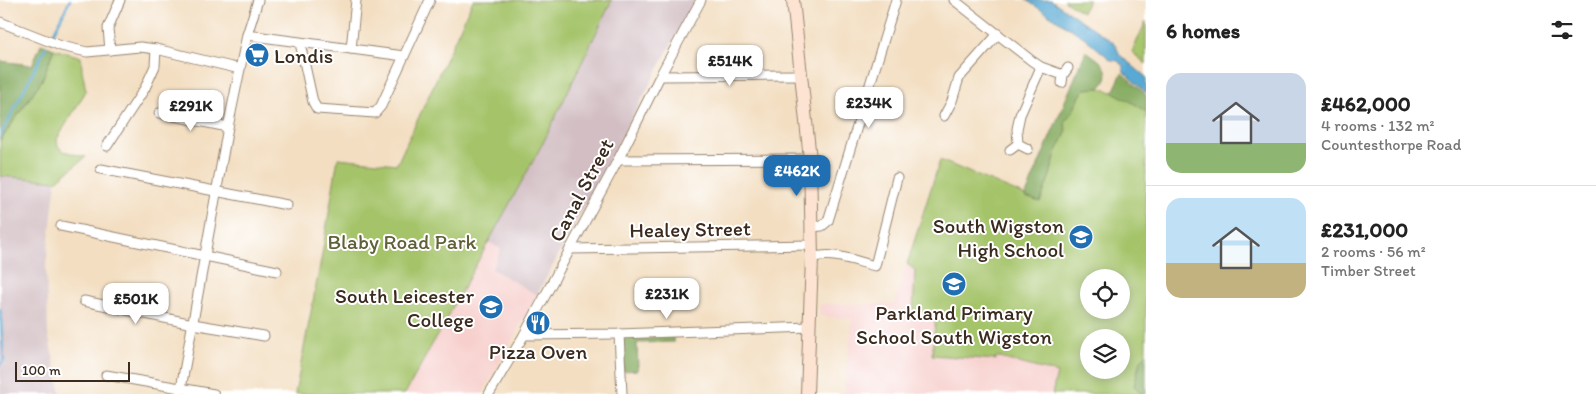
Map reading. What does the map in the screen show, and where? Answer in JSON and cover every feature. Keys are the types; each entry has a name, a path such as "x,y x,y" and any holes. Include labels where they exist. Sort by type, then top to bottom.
{"street":[{"path":"110,50 108,28 120,0"},
{"path":"181,391 228,127 247,35 258,0"},
{"path":"351,49 356,0"},
{"path":"300,43 313,102 318,109 375,113 381,106 430,0"},
{"name":"Canal Street","path":"489,394 524,335 701,0"},
{"path":"793,0 810,159 812,251 807,394"},
{"path":"811,227 822,226 828,221 896,0"},
{"path":"954,0 1041,67 1064,75"},
{"path":"0,22 67,48 87,52 140,47 240,69"},
{"path":"944,116 952,101 959,78 998,34"},
{"path":"247,35 404,56"},
{"path":"107,146 145,88 155,66 156,49"},
{"path":"1018,144 1017,128 1020,115 1041,67"},
{"path":"660,76 801,75"},
{"path":"159,114 228,127"},
{"path":"1018,144 1028,149"},
{"path":"1010,150 1018,144"},
{"path":"618,160 810,159"},
{"path":"101,169 287,205"},
{"name":"Healey Street","path":"570,249 812,251 875,266 897,178"},
{"path":"61,226 277,271"},
{"path":"84,302 264,336"},
{"path":"524,335 619,334 810,327"},
{"path":"619,334 622,394"},
{"path":"106,375 181,391 214,394"}],"shaded area":[{"path":"612,0 695,0 537,295 492,269 501,249 488,242 544,141"},
{"path":"1122,73 1146,95 1146,394 844,394 852,319 819,316 820,304 894,304 940,160 1025,197 1073,81 1113,92"},
{"path":"0,176 56,181 46,265 48,334 61,394 0,394"},
{"name":"South Leicester College","path":"488,242 503,250 492,269 537,295 482,394 406,394"}],"green space":[{"name":"Blaby Road Park","path":"473,0 612,0 544,141 405,394 295,394 322,255 338,158 397,164"},
{"path":"1064,0 1089,0 1082,12"},
{"path":"1146,21 1146,64 1132,52"},
{"path":"41,44 54,49 42,80 0,141 0,61 32,65"},
{"path":"54,49 81,57 86,91 57,139 58,146 63,151 86,157 56,181 0,176 0,141 42,80"},
{"path":"1086,51 1105,67 1107,76 1105,82 1100,88 1085,89 1065,121 1066,133 1056,153 1040,202 1025,197"},
{"path":"1122,73 1146,95 1146,112 1113,92"},
{"name":"South Wigston High School","path":"1100,88 1113,92 1146,112 1146,355 1140,361 1134,386 1142,394 1052,394 1057,373 996,357 996,360 932,355 936,315 913,312 915,270 907,264 940,160 1040,202 1056,153 1066,133 1065,121 1073,111 1085,89"},
{"path":"622,333 674,333 674,342 637,343 638,370 623,371"},
{"path":"1146,355 1146,394 1142,394 1134,386 1140,361"}],"water":[{"path":"1026,0 1051,0 1109,39 1115,44 1120,55 1146,77 1146,93 1124,72 1123,65 1118,61 1111,60 1085,38"}],"waterway":[{"path":"52,36 70,0"},
{"path":"0,136 46,47"},
{"path":"0,309 4,360 0,365"}],"place":[{"name":"Londis","path":"257,55"},
{"name":"South Wigston High School","path":"1081,237"},
{"name":"Parkland Primary School South Wigston","path":"954,284"},
{"name":"South Leicester College","path":"491,307"},
{"name":"Pizza Oven","path":"538,323"}]}
